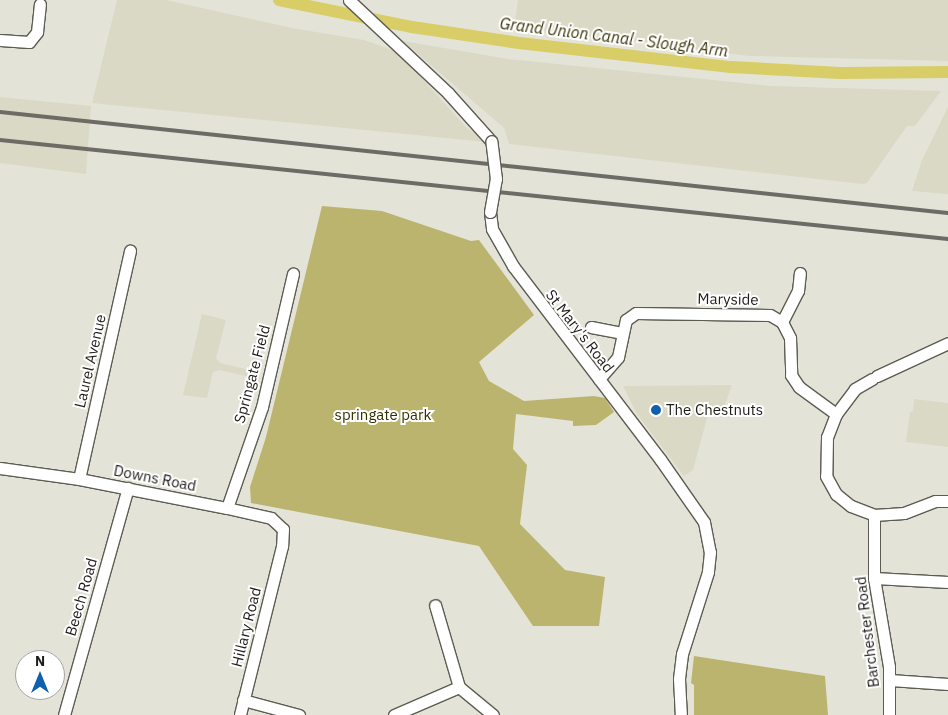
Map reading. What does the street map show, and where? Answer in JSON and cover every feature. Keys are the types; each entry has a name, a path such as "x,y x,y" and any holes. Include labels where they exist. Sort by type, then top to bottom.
{"street":[{"name":"St Mary's Road","path":"349,0 400,46 491,141 496,179 490,212 492,230 513,266 704,522 710,552 708,572 682,654 679,679 681,715"},
{"path":"0,40 29,42 37,32 40,4"},
{"name":"Laurel Avenue","path":"79,479 130,251"},
{"path":"800,273 796,299 782,322 790,338 791,375 811,398 836,414"},
{"name":"Springate Field","path":"227,508 262,407 293,274"},
{"name":"Maryside","path":"599,380 618,357 621,333 626,320 636,313 754,313 770,315 782,322"},
{"path":"590,327 621,333"},
{"path":"948,343 855,389 836,414 827,437 826,476 836,494 851,506 874,515 904,513 935,501 948,501"},
{"name":"Downs Road","path":"0,468 128,488 271,518 283,530 282,546"},
{"name":"Beech Road","path":"64,715 128,488"},
{"name":"Barchester Road","path":"874,515 874,578 890,680 889,715"},
{"name":"Hillary Road","path":"240,715 282,546"},
{"path":"874,578 948,582"},
{"path":"435,605 459,687 493,715"},
{"path":"890,680 948,684"},
{"path":"394,715 459,687"},
{"path":"244,700 299,715"}],"shaded area":[{"path":"117,0 166,0 292,28 364,40 398,52 466,127 486,142 92,103"},
{"path":"518,0 948,0 948,61 750,56 514,29"},
{"path":"403,41 508,59 772,86 941,91 915,126 907,126 867,183 862,184 509,144 504,128"},
{"path":"0,97 91,106 86,174 0,163"},
{"path":"948,107 948,194 912,191 922,160"},
{"path":"202,314 226,320 216,358 220,363 258,372 258,379 220,370 213,372 207,398 183,395"},
{"path":"732,385 723,410 710,407 693,470 684,476 637,414 623,386"},
{"path":"914,399 948,403 948,447 906,442 910,412 913,411"}],"green space":[{"name":"springate park","path":"322,206 382,211 471,241 479,240 534,315 479,362 489,381 524,401 594,396 605,398 614,412 596,425 573,426 573,421 516,414 513,449 527,465 520,524 565,570 605,577 599,626 533,626 479,546 251,503 250,487 266,437"},
{"path":"694,656 825,676 828,715 694,715 694,685 691,683"}],"waterway":[{"name":"Grand Union Canal - Slough Arm","path":"279,0 412,27 519,43 731,67 840,73 948,72"}],"railway":[{"path":"0,112 948,213"},
{"path":"0,140 948,239"}],"place":[{"name":"The Chestnuts","path":"656,410"}]}
